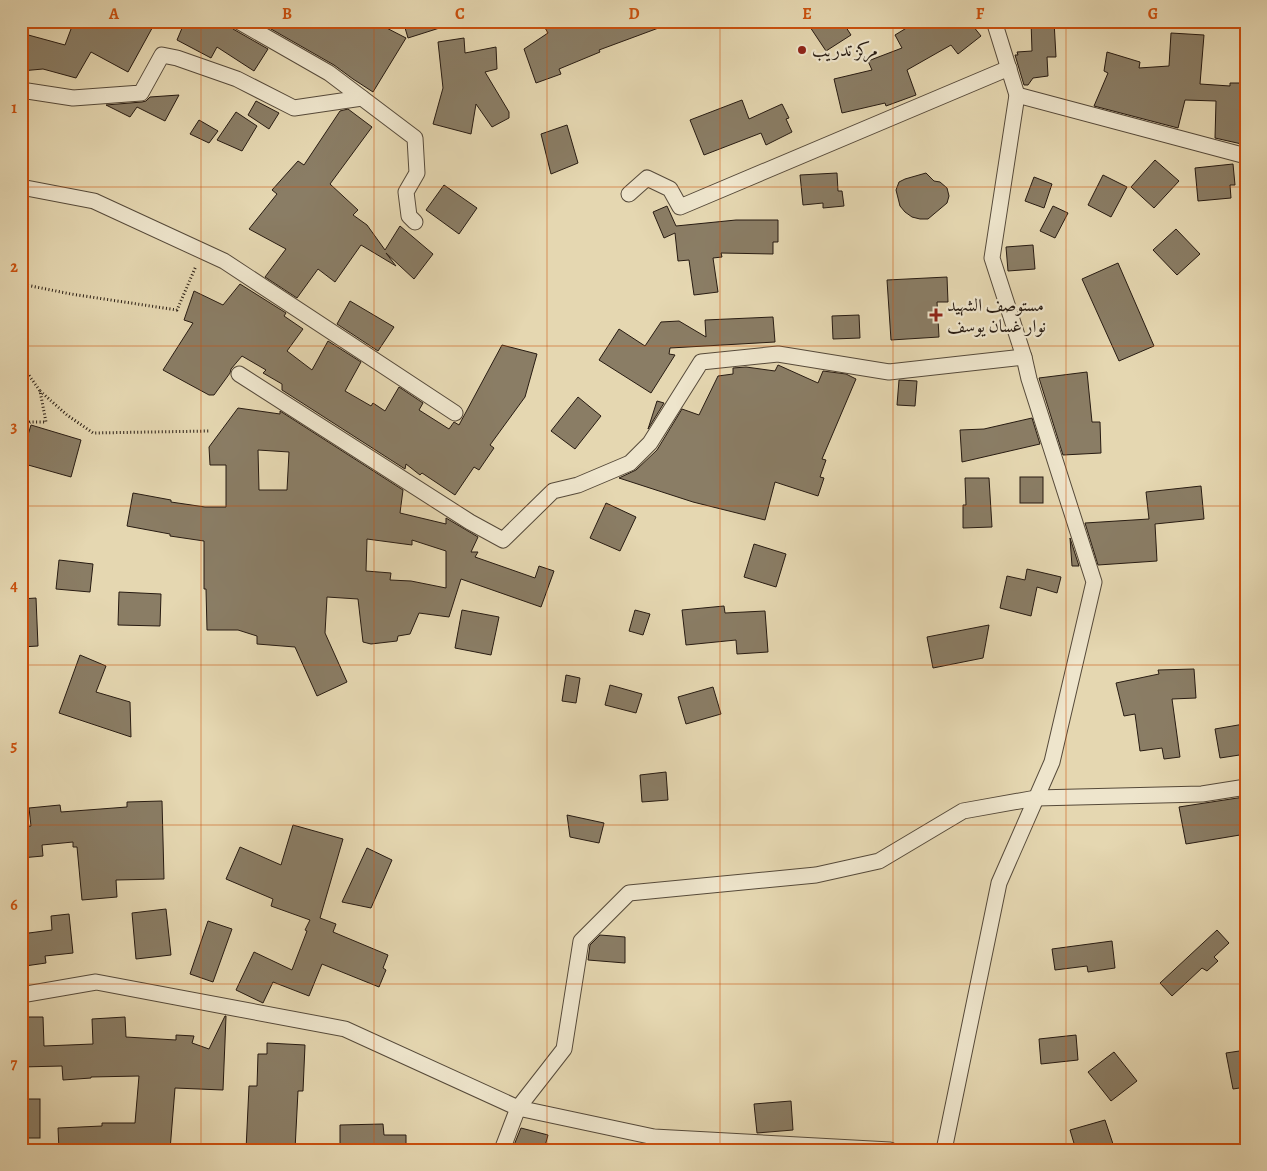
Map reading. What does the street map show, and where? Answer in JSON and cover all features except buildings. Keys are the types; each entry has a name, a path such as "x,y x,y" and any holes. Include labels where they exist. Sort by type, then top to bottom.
{"street":[{"path":"238,21 329,73 415,138 417,173 406,192 408,216 415,222"},
{"path":"944,1150 999,883 1052,762 1094,582 992,258 1017,95 994,21"},
{"path":"21,90 73,98 141,93 162,55 177,58 237,79 294,108 362,98"},
{"path":"629,194 647,178 670,189 680,207 1009,68"},
{"path":"1017,95 1246,156"},
{"path":"21,187 94,201 224,262 455,413"},
{"path":"239,374 470,522 503,540 553,490 578,485 630,463 650,443 701,362 778,354 889,372 1024,357"},
{"path":"502,1150 518,1108 564,1049 581,941 629,893 816,875 879,861 963,811 1036,798 1202,794 1246,787"},
{"path":"21,995 96,982 345,1030 518,1108 654,1137 890,1150"}],"path":[{"path":"21,284 70,294 177,310 202,251"},
{"path":"21,364 40,390 67,415 93,433 209,431"},
{"path":"21,427 30,422 46,422 40,390"}],"place":[{"name":"مركز تدريب","path":"802,50"},
{"name":"مستوصف الشهيد نوار غسان يوسف","path":"936,315"}]}
